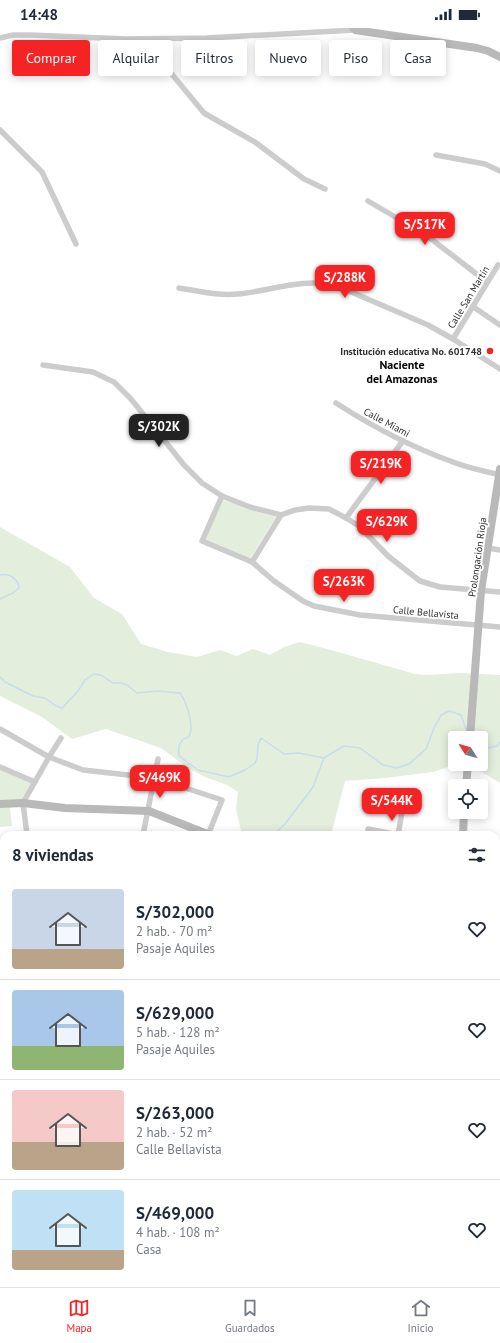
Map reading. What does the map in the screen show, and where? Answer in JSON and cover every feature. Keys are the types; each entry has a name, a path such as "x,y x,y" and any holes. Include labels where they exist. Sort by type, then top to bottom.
{"street":[{"path":"243,28 244,36"},
{"path":"0,38 13,35 32,34 126,39 244,36 354,29 477,48 488,51 500,57"},
{"path":"126,39 138,43 156,55 204,114 255,142 304,179 325,189"},
{"path":"0,130 42,172 76,244"},
{"path":"436,155 485,164 500,171"},
{"path":"368,202 426,235 487,282"},
{"name":"Calle San Martín","path":"453,339 498,265"},
{"path":"180,288 219,295 238,294 286,286 324,283 335,285 428,325 500,369"},
{"path":"472,306 500,325"},
{"path":"43,365 93,372 114,382 131,399 184,465 202,483 222,496 250,507 282,515 295,510 320,508 329,509 359,526 388,556 420,581 440,587 500,592"},
{"name":"Calle Miami","path":"336,403 367,423 402,442 454,463 500,473"},
{"path":"346,518 402,442"},
{"name":"Prolongación Rioja","path":"470,731 481,591 500,473"},
{"name":"Calle Bellavista","path":"222,496 202,541 252,562 274,581 303,601 314,606 360,615 500,627"},
{"path":"252,562 282,515"},
{"path":"488,548 500,550"},
{"path":"0,729 49,757 83,770 155,778 222,800 210,831"},
{"path":"27,831 24,803 61,738"},
{"path":"144,831 158,759"},
{"path":"0,767 35,782"},
{"path":"0,804 24,803 65,808 148,811 199,831"},
{"path":"400,831 402,812"},
{"path":"462,831 463,819"},
{"path":"368,829 378,831"}],"green space":[{"path":"223,500 276,517 250,559 205,540"},
{"path":"0,527 70,567 94,598 122,614 141,644 168,652 197,657 220,650 237,656 253,649 270,655 284,647 300,642 415,674 426,675 461,673 500,675 500,783 480,771 488,771 488,731 448,731 448,767 433,772 345,781 332,831 241,831 236,809 238,792 227,785 205,777 188,768 161,748 106,729 72,739 42,717 0,696"},
{"path":"0,769 32,782 23,800 0,800"},
{"path":"0,807 10,807 12,826 0,827"}],"waterway":[{"path":"0,575 7,575 15,579 19,588 13,593 0,599"},
{"path":"0,677 5,682 33,696 45,698 56,706 62,708 78,691 85,680 94,674 101,675 113,683 127,685 137,693 157,691 180,693 187,708 191,732 189,736 182,741 179,749 179,756 198,770 229,777 245,770 255,763 258,745 261,738 284,754 299,753 324,758"},
{"path":"277,831 285,824 313,787 324,758 344,746 360,748 383,765 397,768 409,764 426,749 441,715 449,711 461,715 467,731"},
{"path":"488,748 497,746 500,742"}],"place":[{"name":"Institución educativa No. 601748","path":"490,351"}],"district":[{"name":"Naciente del Amazonas","path":"402,372"}]}
